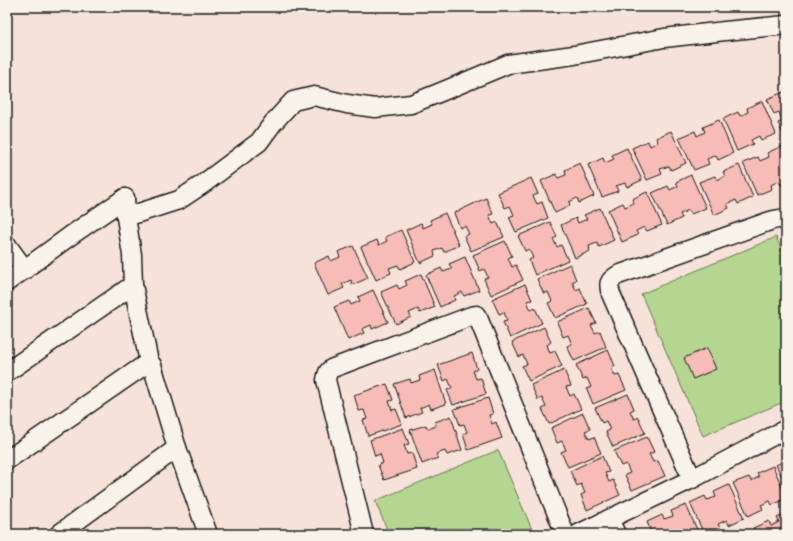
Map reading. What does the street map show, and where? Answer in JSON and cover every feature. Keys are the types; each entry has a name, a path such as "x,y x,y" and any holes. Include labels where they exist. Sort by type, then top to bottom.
{"street":[{"path":"126,217 179,200 203,184 259,142 273,123 293,101 314,96 347,104 376,108 411,104 508,64 574,55 664,38 786,26"},
{"path":"7,282 125,198 126,217 132,255 133,285 149,362 152,365 202,531"},
{"path":"692,479 611,294 609,287 610,282 612,278 770,221 782,219 786,221"},
{"path":"7,245 24,270"},
{"path":"7,372 133,285"},
{"path":"364,534 326,380 329,370 476,315 565,534"},
{"path":"7,460 149,362"},
{"path":"599,530 786,429"},
{"path":"59,534 178,448"}],"green space":[{"path":"776,237 786,260 786,401 703,436 641,294"},
{"path":"498,450 534,534 389,534 375,501"}],"building":[{"path":"786,91 785,138 778,123 782,121 779,112 774,114 767,99"},
{"path":"762,101 776,134 761,140 759,136 751,140 753,144 737,151 723,119 738,112 740,116 748,112 747,108"},
{"path":"719,120 733,153 718,160 716,155 707,159 709,164 694,170 679,138 695,131 697,136 705,132 703,127"},
{"path":"671,131 686,163 671,170 669,166 660,169 662,174 647,180 632,148 648,141 650,146 658,142 656,138"},
{"path":"782,146 786,155 786,183 781,185 779,181 771,185 772,189 757,195 743,163 758,157 760,161 769,157 767,153"},
{"path":"627,148 642,180 627,187 625,183 616,186 618,191 602,197 588,165 603,158 605,163 614,159 612,155"},
{"path":"580,163 594,196 579,203 577,198 569,202 570,206 555,213 541,181 556,174 558,178 566,175 565,170"},
{"path":"739,165 753,197 738,204 736,200 727,204 729,208 714,215 699,182 715,176 717,180 725,176 723,172"},
{"path":"691,175 706,208 691,214 689,210 680,214 682,218 667,225 652,193 668,186 670,190 678,186 676,182"},
{"path":"531,178 538,194 533,196 537,204 542,202 548,218 516,232 509,217 514,215 510,206 505,208 498,193"},
{"path":"647,192 662,225 647,231 644,227 636,231 638,235 622,242 608,210 623,203 625,207 634,203 632,199"},
{"path":"486,198 493,214 489,215 493,224 497,222 504,237 471,251 464,236 469,234 465,226 460,228 454,213"},
{"path":"600,208 614,240 599,247 597,243 589,246 590,251 575,258 561,225 576,218 578,223 587,219 584,215"},
{"path":"445,213 459,245 444,252 442,248 434,251 435,256 420,263 406,230 421,223 423,228 432,224 430,220"},
{"path":"550,222 557,237 553,239 557,247 561,245 568,260 535,275 529,260 533,258 529,249 525,251 518,236"},
{"path":"401,230 415,262 400,269 398,265 389,268 391,273 376,280 361,247 377,240 379,245 387,241 385,237"},
{"path":"505,241 512,256 508,258 512,267 516,265 523,280 491,295 484,279 488,277 484,269 480,271 473,255"},
{"path":"353,246 368,278 352,285 351,280 342,284 344,288 328,295 314,263 329,256 331,261 340,257 338,252"},
{"path":"465,257 479,290 464,296 462,292 454,296 455,300 440,307 426,275 441,268 443,272 452,269 449,264"},
{"path":"570,264 576,280 572,282 576,290 580,288 587,304 555,318 548,303 552,301 548,292 544,294 537,279"},
{"path":"421,274 435,307 420,313 418,309 409,313 411,317 396,324 381,292 397,285 399,289 407,285 405,281"},
{"path":"525,284 532,300 527,301 531,310 535,308 542,323 510,338 503,322 507,321 504,312 499,314 492,299"},
{"path":"373,290 388,322 372,329 371,325 362,329 364,333 348,340 334,307 349,301 351,305 360,301 358,297"},
{"path":"589,308 596,323 591,325 595,333 600,331 606,347 574,361 567,346 572,344 568,335 563,337 557,322"},
{"path":"544,327 551,342 547,345 550,353 555,351 562,366 529,381 522,366 527,364 523,355 519,357 512,342"},
{"path":"707,348 716,369 693,379 684,358"},
{"path":"608,350 615,366 611,368 615,376 619,375 626,390 593,404 587,389 591,387 587,378 583,380 576,365"},
{"path":"472,353 477,369 473,371 476,379 481,378 486,394 453,405 447,390 452,388 448,379 444,381 438,365"},
{"path":"435,370 446,404 431,409 429,404 420,408 422,412 406,418 394,384 410,379 411,383 420,380 419,376"},
{"path":"564,370 571,386 566,387 570,396 574,394 581,409 549,424 542,409 546,407 542,398 538,400 531,385"},
{"path":"387,384 393,400 389,401 392,410 396,409 402,424 368,436 363,420 367,419 364,410 359,411 354,395"},
{"path":"628,394 634,409 630,411 634,419 638,417 645,433 613,447 606,432 610,430 606,421 602,423 595,408"},
{"path":"488,398 493,414 489,415 492,424 496,422 502,438 468,450 463,434 467,432 464,424 460,425 454,409"},
{"path":"583,413 590,429 585,431 589,439 594,437 601,453 568,467 561,452 566,450 562,441 557,443 551,428"},
{"path":"451,416 462,450 447,455 445,451 436,454 438,458 422,464 410,430 426,425 428,429 436,426 435,422"},
{"path":"403,428 409,444 404,445 407,454 412,453 417,469 384,480 378,465 383,463 380,454 375,456 370,440"},
{"path":"647,437 654,452 649,454 653,462 658,461 665,476 632,490 625,475 630,473 626,464 621,466 614,451"},
{"path":"602,456 609,472 605,473 609,482 613,480 620,495 587,510 581,495 585,493 581,484 577,486 570,471"},
{"path":"786,460 786,485 776,465"},
{"path":"773,466 786,499 772,505 770,501 761,505 763,509 748,516 733,483 749,477 751,481 759,477 757,473"},
{"path":"729,485 744,518 729,525 727,520 718,524 720,528 704,534 690,503 705,496 707,500 716,497 714,492"},
{"path":"686,505 699,534 652,534 647,522 662,515 664,519 673,516 671,511"},
{"path":"786,514 786,534 756,534 753,528 769,521 771,526 779,522 777,518"},
{"path":"451,529 453,534 437,534"},
{"path":"749,530 751,534 740,534"}]}
